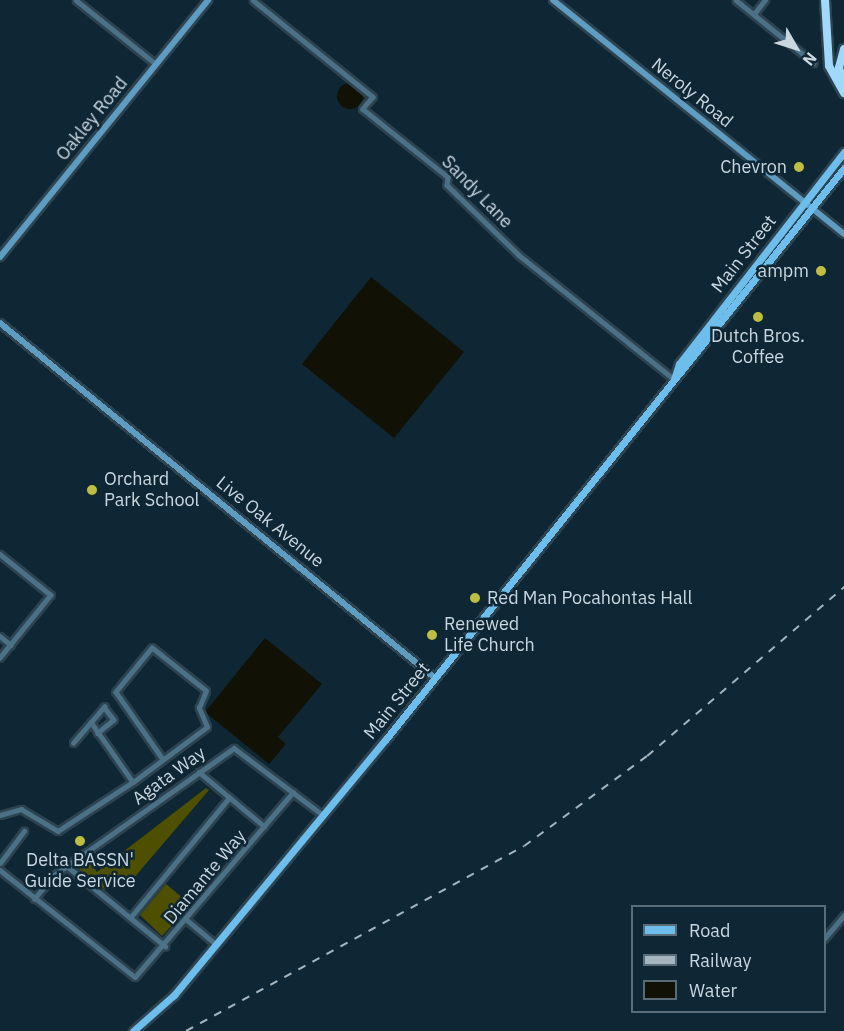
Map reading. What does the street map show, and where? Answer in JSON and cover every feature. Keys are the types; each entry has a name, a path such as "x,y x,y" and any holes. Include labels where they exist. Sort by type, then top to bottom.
{"highway":[{"path":"825,0 829,66 844,93"},
{"path":"844,49 839,68 844,82"}],"main road":[{"name":"Main Street","path":"674,379 804,202 844,152"},
{"name":"Main Street","path":"133,1031 174,995 323,815 844,168"}],"street":[{"path":"76,0 156,64"},
{"name":"Oakley Road","path":"0,257 208,0"},
{"name":"Sandy Lane","path":"253,0 373,97 363,109 448,177 447,185 519,255 674,379"},
{"name":"Neroly Road","path":"553,0 844,234"},
{"path":"736,0 814,63"},
{"path":"754,14 765,0"},
{"name":"Live Oak Avenue","path":"0,323 435,678"},
{"path":"0,554 51,595 0,658"},
{"path":"0,636 11,645"},
{"path":"0,815 21,809 54,832 133,782 207,727 199,711 206,694 152,648 116,692 163,759"},
{"path":"73,743 104,707 114,720 98,733"},
{"path":"91,722 133,782"},
{"name":"Agata Way","path":"34,899 67,866 199,772 237,748 323,815"},
{"path":"199,772 264,826"},
{"name":"Diamante Way","path":"34,899 135,977 165,946 293,792"},
{"path":"130,918 229,798"},
{"path":"0,862 24,831"},
{"path":"67,866 165,946"},
{"path":"0,870 34,899"},
{"path":"826,938 844,915"},
{"path":"187,920 216,944"}],"shaded area":[{"path":"206,788 209,790 127,886 115,876 105,890 79,869 88,859 97,872"},
{"path":"166,884 191,905 162,936 140,915"}],"water":[{"path":"350,83 359,87 363,96 359,105 350,109 341,105 337,96 341,87"},
{"path":"371,277 464,352 394,438 302,364"},
{"path":"265,638 322,684 278,737 286,744 269,764 205,712"}],"railway":[{"path":"186,1031 524,846 647,756 844,587"}],"place":[{"name":"Chevron","path":"799,167"},
{"name":"ampm","path":"821,271"},
{"name":"Dutch Bros. Coffee","path":"758,317"},
{"name":"Orchard Park School","path":"92,490"},
{"name":"Red Man Pocahontas Hall","path":"475,598"},
{"name":"Renewed Life Church","path":"432,635"},
{"name":"Delta BASSN' Guide Service","path":"80,841"}]}
